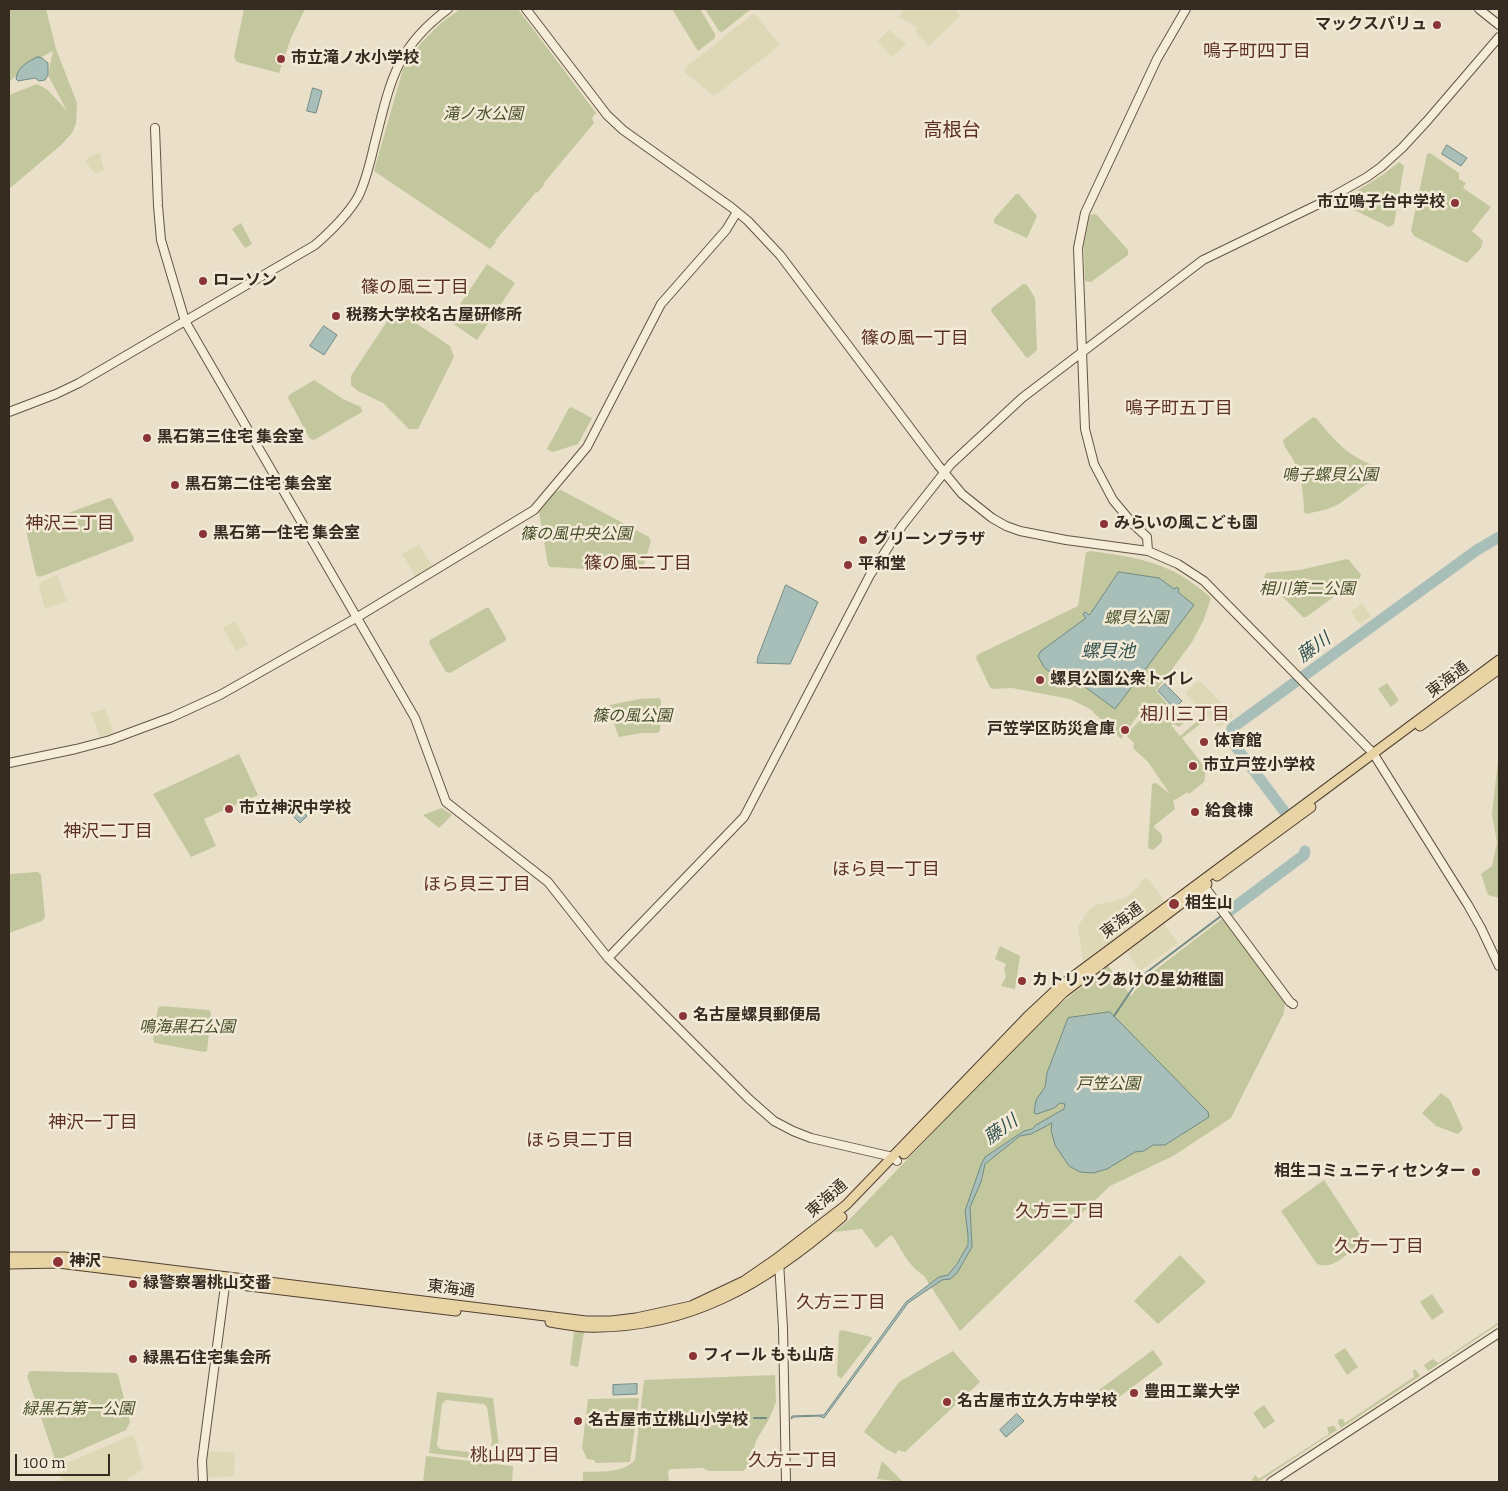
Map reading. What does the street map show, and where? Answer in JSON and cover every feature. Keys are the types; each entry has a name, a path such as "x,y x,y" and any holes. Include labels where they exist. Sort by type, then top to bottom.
{"main road":[{"name":"東海通","path":"9,1264 58,1263 586,1321 636,1318 691,1306 778,1262 820,1235 844,1214 895,1159 1063,993 1202,884 1375,756 1499,660"},
{"name":"東海通","path":"1375,756 1499,669"},
{"name":"東海通","path":"9,1258 36,1256 66,1257 226,1280"}],"street":[{"path":"9,412 80,383 315,245 332,230 347,213 358,196 366,178 394,73 406,50 432,20 448,9"},
{"path":"526,9 611,119 623,130 737,212 780,255 944,473 962,494 980,509 1006,526 1020,531 1066,540 1148,552 1178,564 1204,581 1375,756 1468,905 1499,966"},
{"path":"1148,552 1146,537 1113,500 1094,464 1085,430 1078,248 1084,213 1157,59 1186,9"},
{"path":"1479,9 1499,26"},
{"path":"608,958 744,817 866,583 902,526 951,464 1004,414 1083,350 1203,260 1321,203 1367,178 1402,148 1499,37"},
{"path":"155,128 161,240 185,321 415,718 446,802 548,882 608,958 749,1099 774,1121 811,1138 895,1159"},
{"path":"9,763 110,740 172,717 227,691 356,618 534,510 587,447 661,304 726,230 737,212"},
{"path":"1202,884 1293,1004"},
{"path":"778,1262 783,1328 786,1482"},
{"path":"203,1482 203,1452 226,1280"},
{"path":"1271,1482 1499,1333"}],"shaded area":[{"path":"903,9 954,9 959,13 959,17 929,46 915,32 917,27 899,17"},
{"path":"754,13 780,45 717,94 713,95 684,72 684,69"},
{"path":"889,30 906,44 892,57 878,41"},
{"path":"100,153 104,170 95,174 85,161 93,154"},
{"path":"419,544 433,567 416,577 402,554"},
{"path":"57,575 67,601 45,609 39,586 41,582"},
{"path":"1362,603 1371,616 1360,624 1351,612"},
{"path":"235,621 248,644 236,651 223,628"},
{"path":"1199,680 1234,716 1220,727 1185,693"},
{"path":"105,709 114,733 100,737 91,713"},
{"path":"1148,878 1163,899 1163,902 1083,962 1078,926 1089,910 1096,905 1126,897 1136,889 1143,879"},
{"path":"1164,924 1178,943 1140,971 1127,952"},
{"path":"132,1435 143,1467 142,1470 123,1482 62,1482 58,1470 60,1466"},
{"path":"206,1451 235,1453 234,1476 208,1478 206,1475"}],"green space":[{"path":"9,9 46,9 56,49 77,103 76,124 72,133 61,145 9,189 9,95 37,84 48,90 67,111 48,75 53,51 34,61 9,82"},
{"path":"244,9 305,9 291,38 279,73 237,62 234,57"},
{"name":"滝ノ水公園","path":"460,9 518,9 596,113 592,118 594,123 490,249 374,171 403,69 421,43 440,24"},
{"path":"672,9 700,9 715,34 715,38 698,51"},
{"path":"705,9 751,9 722,32 719,31"},
{"path":"1430,153 1459,173 1459,179 1466,183 1463,188 1491,207 1472,231 1483,241 1482,247 1467,263 1414,236 1411,231 1427,154"},
{"path":"1399,162 1404,166 1394,224 1389,227 1344,205 1344,199 1384,174"},
{"path":"1016,194 1019,194 1037,216 1027,238 994,223 994,219"},
{"path":"1096,214 1128,250 1128,255 1091,282 1085,281 1084,245 1090,215"},
{"path":"241,223 252,244 245,248 232,229"},
{"path":"487,264 515,283 477,340 449,321"},
{"path":"1023,284 1027,285 1035,298 1037,350 1028,358 991,311 992,308"},
{"path":"395,309 450,346 454,357 418,429 409,429 383,403 358,391 351,385 351,376"},
{"path":"314,380 343,399 361,407 362,412 314,440 310,439 288,398 289,395"},
{"path":"571,407 592,418 578,444 553,452 547,449"},
{"name":"鳴子螺貝公園","path":"1313,417 1352,455 1381,468 1382,473 1339,504 1328,509 1306,514 1304,512 1303,492 1299,473 1283,440"},
{"name":"篠の風中央公園","path":"561,490 649,537 651,541 642,570 639,572 550,567 548,565 539,512 555,492"},
{"path":"109,498 112,499 134,538 133,541 40,577 36,575 26,530"},
{"name":"螺貝公園","path":"1090,551 1140,559 1169,569 1183,576 1211,598 1204,619 1192,642 1156,691 1186,721 1179,727 1174,724 1171,725 1180,736 1201,718 1204,721 1182,738 1206,769 1204,782 1189,794 1188,792 1175,800 1173,799 1175,809 1154,827 1162,835 1162,842 1153,850 1148,848 1152,784 1156,783 1170,794 1148,762 1133,748 1134,743 1126,735 1155,704 1141,715 1139,714 1121,739 1090,709 1070,699 1012,688 993,689 990,687 976,658 977,655 1078,606 1086,553"},
{"name":"相川第二公園","path":"1347,559 1361,575 1360,578 1306,617 1303,617 1264,578 1266,573 1300,570"},
{"path":"489,608 506,638 505,641 450,673 446,672 429,643 430,640"},
{"path":"1387,683 1399,700 1391,707 1378,689"},
{"name":"篠の風公園","path":"659,698 661,701 660,730 658,733 641,733 619,737 608,708 610,705 640,699"},
{"path":"1499,752 1499,898 1488,895 1481,874 1492,866 1497,843 1492,814"},
{"path":"239,754 258,795 204,819 216,846 191,857 153,794"},
{"path":"442,808 452,815 439,828 423,815"},
{"path":"38,872 41,875 45,917 42,921 9,933 9,874"},
{"name":"戸笠公園","path":"1223,918 1285,1001 1284,1013 1231,1118 1173,1156 1110,1186 960,1331 924,1276 910,1264 891,1235 876,1248 862,1229 834,1232 849,1220 1055,1008 1108,966 1131,996 1143,980"},
{"path":"1000,946 1020,956 1015,989 1001,986 1006,977 1004,969 1006,964 995,959"},
{"name":"鳴海黒石公園","path":"161,1006 209,1010 211,1013 207,1051 155,1043 153,1040 158,1008"},
{"path":"1441,1093 1450,1100 1463,1129 1458,1134 1436,1126 1422,1113"},
{"path":"1324,1180 1362,1238 1342,1258 1330,1265 1317,1264 1281,1211"},
{"path":"1180,1255 1206,1282 1158,1324 1134,1301"},
{"path":"1432,1294 1444,1312 1432,1320 1420,1302"},
{"path":"1499,1322 1499,1324 1428,1371 1424,1365 1433,1359 1438,1363"},
{"path":"842,1330 871,1337 872,1339 841,1379 837,1375 839,1332"},
{"path":"574,1331 584,1332 578,1367 570,1365"},
{"path":"1345,1348 1358,1367 1347,1375 1334,1355"},
{"path":"1153,1350 1163,1364 1110,1404 1099,1390"},
{"path":"953,1351 980,1382 905,1452 898,1450 896,1454 886,1449 864,1432 899,1382"},
{"path":"1415,1369 1420,1376 1341,1428 1338,1423 1339,1419 1343,1419 1345,1423 1414,1377 1413,1371"},
{"name":"緑黒石第一公園","path":"30,1371 116,1373 130,1422 126,1430 58,1460 55,1459 27,1376"},
{"path":"775,1375 776,1402 769,1419 756,1441 748,1467 743,1471 709,1471 703,1468 670,1469 668,1472 669,1482 583,1482 583,1472 617,1470 624,1468 635,1460 644,1380"},
{"path":"437,1392 493,1398 499,1447 491,1446 492,1441 487,1407 484,1404 446,1400 442,1404 437,1445 440,1449 489,1454 490,1450 499,1451 494,1461 429,1453"},
{"path":"639,1398 630,1462 596,1463 594,1460 587,1459 582,1448 588,1399"},
{"path":"1264,1405 1275,1421 1264,1429 1253,1413"},
{"path":"1334,1426 1337,1430 1258,1482 1252,1480 1255,1475 1259,1479 1329,1434 1327,1428"},
{"path":"426,1456 513,1466 512,1482 423,1482"},
{"path":"882,1461 903,1482 877,1479"}],"water":[{"path":"38,57 48,63 48,75 45,80 39,81 35,78 18,81 16,79 20,68"},
{"path":"313,88 322,91 316,113 307,111"},
{"path":"1447,145 1467,158 1461,166 1442,154"},
{"path":"324,326 337,335 324,355 310,346"},
{"name":"螺貝池","path":"1119,572 1159,578 1174,589 1177,587 1179,589 1178,592 1194,605 1115,709 1085,687 1056,681 1052,684 1050,683 1054,676 1044,667 1038,656 1041,651 1086,618 1083,614 1085,612 1090,614"},
{"path":"786,585 818,602 790,664 757,663 758,657"},
{"path":"1165,684 1182,701 1174,708 1158,691"},
{"path":"290,799 307,816 300,823 283,806"},
{"path":"1110,1012 1208,1112 1209,1117 1165,1145 1153,1145 1144,1151 1135,1152 1107,1169 1093,1173 1080,1172 1069,1166 1055,1145 1051,1130 1052,1123 1031,1134 1020,1136 985,1164 981,1182 970,1207 972,1247 957,1273 950,1279 942,1280 908,1303 824,1418 819,1416 794,1417 791,1419 792,1416 824,1415 906,1302 939,1277 948,1275 957,1264 968,1245 965,1211 985,1157 1024,1131 1032,1129 1064,1109 1065,1104 1060,1103 1054,1108 1037,1114 1034,1113 1036,1100 1045,1087 1047,1073 1068,1018"},
{"path":"637,1384 637,1394 613,1395 613,1385"},
{"path":"1017,1414 1024,1421 1006,1437 1000,1430"}],"waterway":[{"name":"藤川","path":"1284,811 1230,739 1232,728 1477,550 1499,537"},
{"name":"藤川","path":"1228,912 1304,855 1305,851"},
{"name":"藤川","path":"1114,1016 1137,982 1147,972 1221,916"},
{"name":"藤川","path":"754,1418 766,1418"}],"place":[{"name":"マックスバリュ","path":"1437,25"},
{"name":"市立滝ノ水小学校","path":"281,59"},
{"name":"市立鳴子台中学校","path":"1455,203"},
{"name":"ローソン","path":"203,281"},
{"name":"税務大学校名古屋研修所","path":"336,316"},
{"name":"黒石第三住宅 集会室","path":"147,438"},
{"name":"黒石第二住宅 集会室","path":"175,485"},
{"name":"みらいの風こども園","path":"1104,524"},
{"name":"黒石第一住宅 集会室","path":"203,534"},
{"name":"グリーンプラザ","path":"863,540"},
{"name":"平和堂","path":"848,565"},
{"name":"螺貝公園公衆トイレ","path":"1040,680"},
{"name":"戸笠学区防災倉庫","path":"1125,730"},
{"name":"体育館","path":"1204,742"},
{"name":"市立戸笠小学校","path":"1193,766"},
{"name":"市立神沢中学校","path":"229,809"},
{"name":"給食棟","path":"1195,812"},
{"name":"相生山","path":"1174,904"},
{"name":"カトリックあけの星幼稚園","path":"1022,981"},
{"name":"名古屋螺貝郵便局","path":"683,1016"},
{"name":"相生コミュニティセンター","path":"1476,1172"},
{"name":"神沢","path":"58,1262"},
{"name":"緑警察署桃山交番","path":"133,1284"},
{"name":"フィール もも山店","path":"693,1356"},
{"name":"緑黒石住宅集会所","path":"133,1359"},
{"name":"豊田工業大学","path":"1134,1393"},
{"name":"名古屋市立久方中学校","path":"947,1402"},
{"name":"名古屋市立桃山小学校","path":"578,1421"}],"district":[{"name":"鳴子町四丁目","path":"1257,52"},
{"name":"高根台","path":"952,131"},
{"name":"篠の風三丁目","path":"415,288"},
{"name":"篠の風一丁目","path":"915,339"},
{"name":"鳴子町五丁目","path":"1179,409"},
{"name":"神沢三丁目","path":"70,524"},
{"name":"篠の風二丁目","path":"638,564"},
{"name":"相川三丁目","path":"1185,715"},
{"name":"神沢二丁目","path":"108,832"},
{"name":"ほら貝一丁目","path":"886,870"},
{"name":"ほら貝三丁目","path":"477,885"},
{"name":"神沢一丁目","path":"93,1123"},
{"name":"ほら貝二丁目","path":"580,1141"},
{"name":"久方三丁目","path":"1060,1212"},
{"name":"久方一丁目","path":"1379,1247"},
{"name":"久方三丁目","path":"841,1303"},
{"name":"桃山四丁目","path":"515,1456"},
{"name":"久方二丁目","path":"793,1461"}]}
